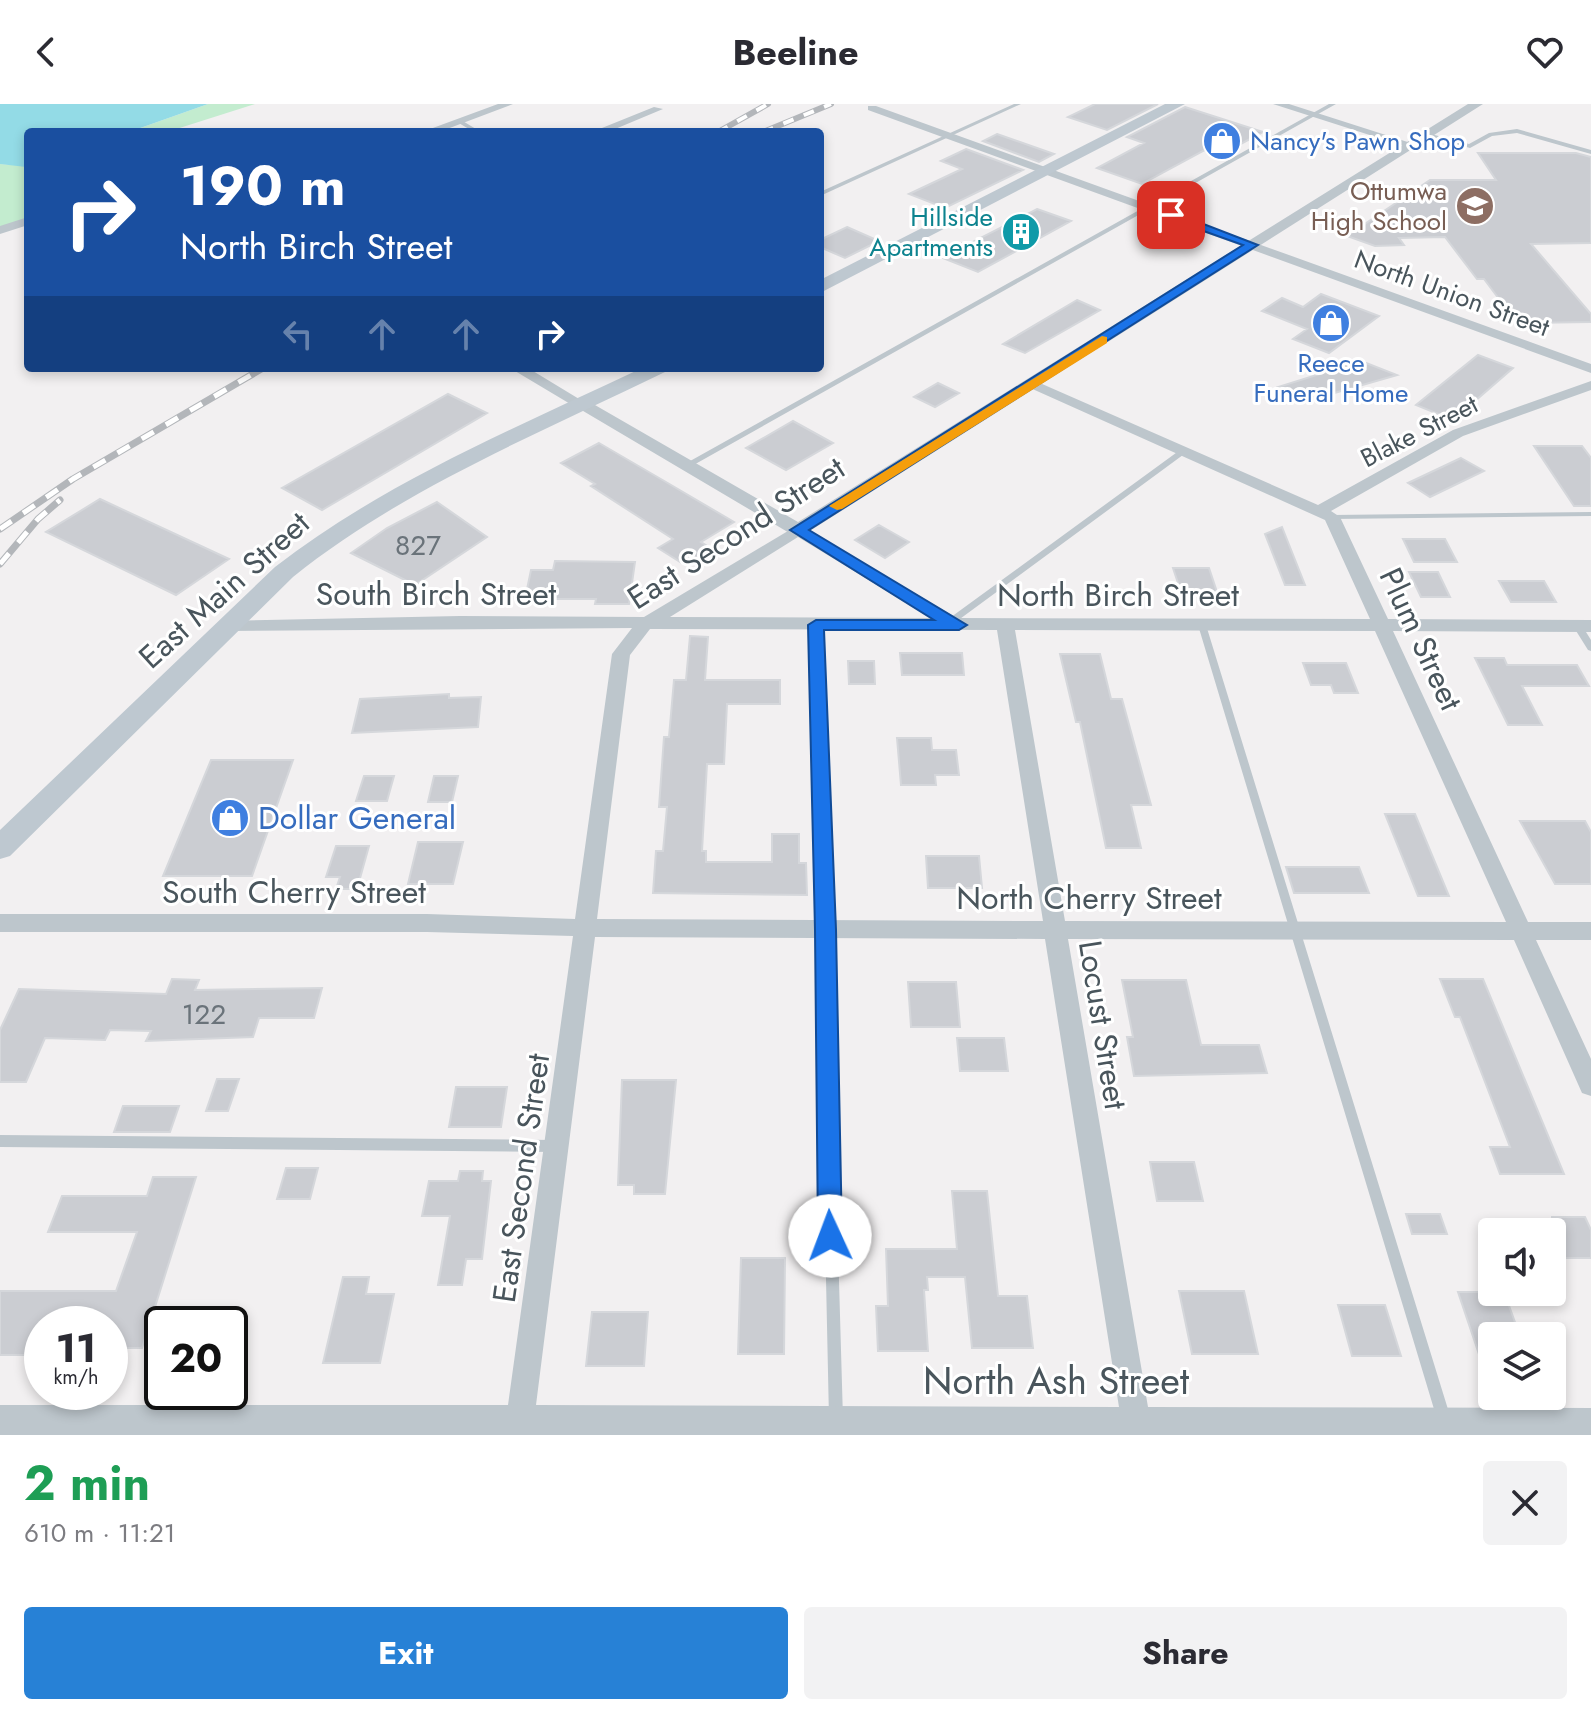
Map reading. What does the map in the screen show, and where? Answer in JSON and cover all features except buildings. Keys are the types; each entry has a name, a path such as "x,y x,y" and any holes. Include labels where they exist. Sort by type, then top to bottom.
{"main road":[{"path":"824,285 1177,104"},
{"name":"East Main Street","path":"0,848 284,572 352,521 403,491 650,372"}],"street":[{"path":"439,128 508,104"},
{"path":"1278,104 1411,145"},
{"name":"East Second Street","path":"519,1427 621,654 644,625 1477,104"},
{"name":"North Union Street","path":"872,108 1591,369"},
{"path":"608,128 658,109"},
{"path":"0,230 24,222"},
{"path":"524,372 954,624"},
{"path":"1033,384 1324,514"},
{"name":"Blake Street","path":"1324,514 1458,433 1591,385"},
{"name":"Plum Street","path":"1324,514 1382,626 1591,1085"},
{"name":"South Birch Street","path":"228,625 644,625"},
{"name":"North Birch Street","path":"644,625 1584,626"},
{"name":"Locust Street","path":"1005,625 1136,1428"},
{"name":"South Cherry Street","path":"0,923 427,923 587,929"},
{"name":"North Cherry Street","path":"587,929 1591,931"},
{"name":"North Ash Street","path":"0,1420 231,1428 519,1427 836,1420 1136,1428 1591,1423"}],"lane":[{"path":"824,192 1018,104"},
{"path":"687,465 1333,104"},
{"path":"459,121 471,128"},
{"path":"1427,135 1470,146 1491,134 1517,131 1591,152"},
{"path":"954,624 1183,452"},
{"path":"1324,514 1591,514"},
{"path":"816,625 836,1420"},
{"path":"1202,625 1446,1423"},
{"path":"1584,626 1591,648"},
{"path":"0,1141 557,1146"}],"green space":[{"path":"208,104 255,104 180,128 140,128"},
{"path":"0,164 24,166 24,222 0,230"}],"water":[{"path":"0,104 208,104 140,128 24,128 24,167 0,164"}],"railway":[{"path":"725,128 768,104"},
{"path":"773,128 831,104"},
{"path":"0,529 73,479 256,372"},
{"path":"0,564 38,519 60,500"}],"slow traffic":[{"path":"837,506 1102,340"}],"place":[{"name":"Nancy's Pawn Shop","path":"1222,141"},
{"name":"Ottumwa High School","path":"1475,206"},
{"name":"Hillside Apartments","path":"1021,232"},
{"name":"Reece Funeral Home","path":"1331,323"},
{"name":"Dollar General","path":"230,818"}],"route":[{"path":"830,1236 826,930 816,625 959,625 798,530 1252,245 1171,215"}]}
